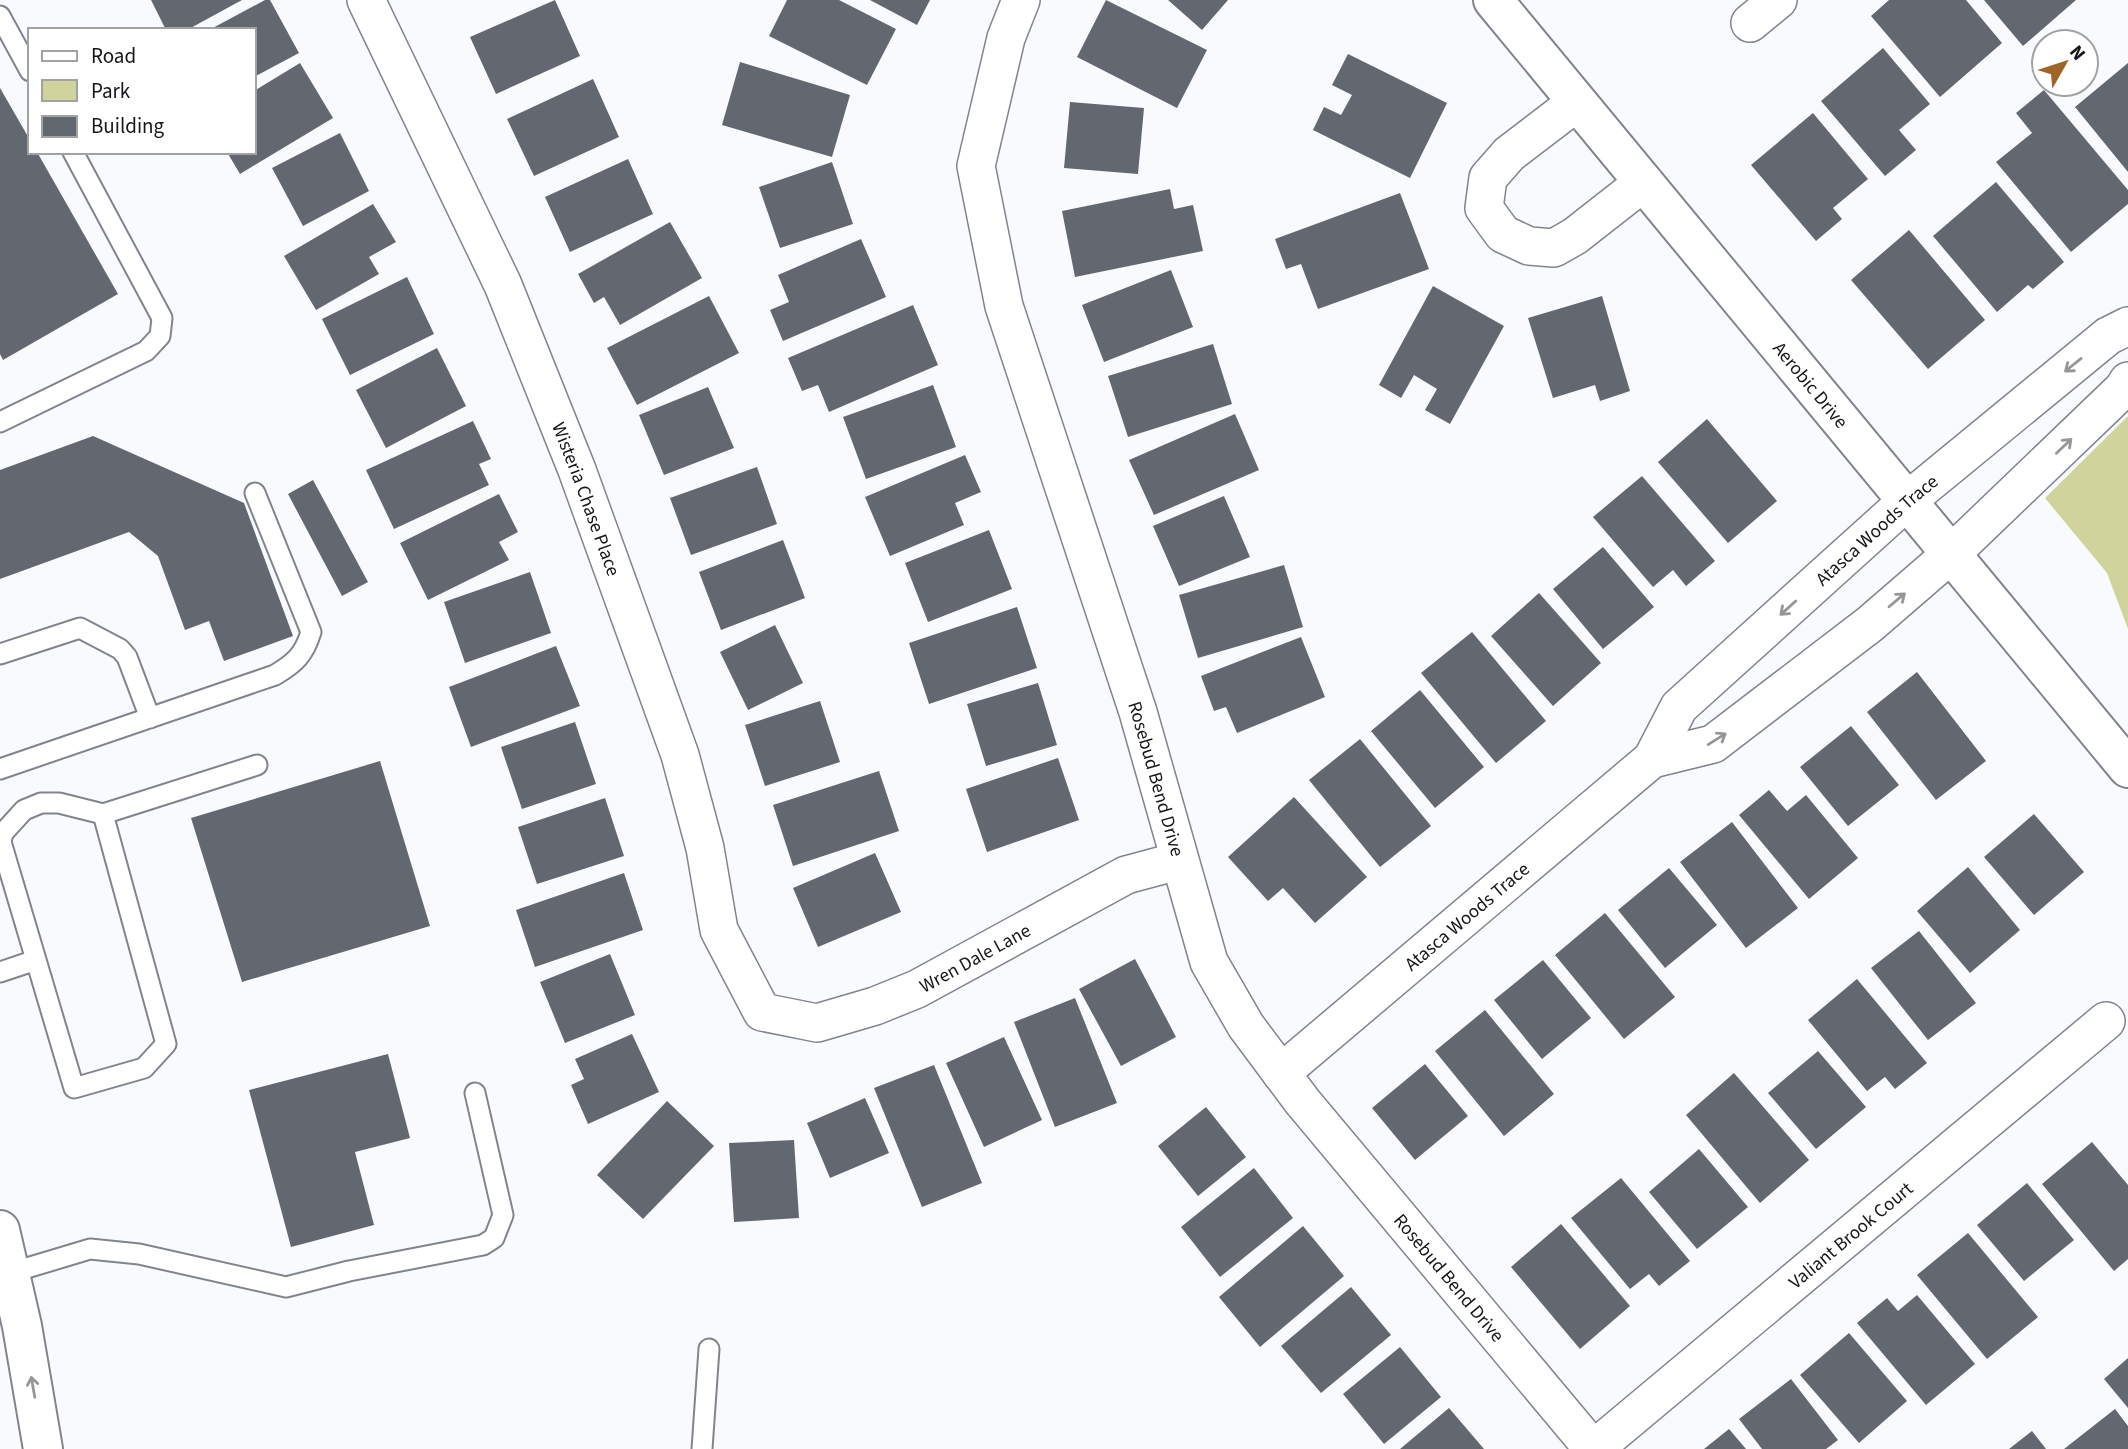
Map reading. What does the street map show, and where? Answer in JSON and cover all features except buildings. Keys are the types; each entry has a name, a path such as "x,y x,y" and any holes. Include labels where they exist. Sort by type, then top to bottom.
{"street":[{"name":"Wisteria Chase Place","path":"366,0 498,274 577,470 680,755 705,848 719,930 762,1013"},
{"name":"Rosebud Bend Drive","path":"1021,0 1006,38 976,166 1004,306 1138,712 1178,861 1209,962 1246,1026 1281,1073 1594,1449"},
{"name":"Aerobic Drive","path":"1493,0 2128,768"},
{"path":"1750,23 1778,0"},
{"path":"1577,102 1509,154 1488,178 1484,208 1503,234 1529,246 1554,248 1575,236 1644,182"},
{"name":"Atasca Woods Trace","path":"1281,1073 1653,759 1679,707 1907,501 2108,336 2128,326"},
{"name":"Atasca Woods Trace","path":"1653,759 1713,744 1870,624 1951,554 2114,398 2128,381"},
{"name":"Wren Dale Lane","path":"762,1013 817,1023 875,1006 918,989 1126,875 1178,861"},
{"name":"Valiant Brook Court","path":"1594,1449 2106,1021"},
{"path":"0,1230 43,1449"}],"lane":[{"path":"0,16 28,67"},
{"path":"0,422 146,351 160,336 162,318 74,154"},
{"path":"0,769 275,675 293,664 304,652 311,632 255,493"},
{"path":"0,654 80,628 120,649 127,657 150,718"},
{"path":"103,814 166,1044 144,1068 74,1088 1,842 3,833 24,810 41,803 60,803 103,814 257,765"},
{"path":"0,972 36,960"},
{"path":"10,1273 90,1249 139,1254 286,1287 349,1271 483,1245 494,1238 503,1215 475,1093"},
{"path":"702,1449 709,1349"}],"green space":[{"path":"2128,416 2128,629 2107,573 2045,498"}]}
